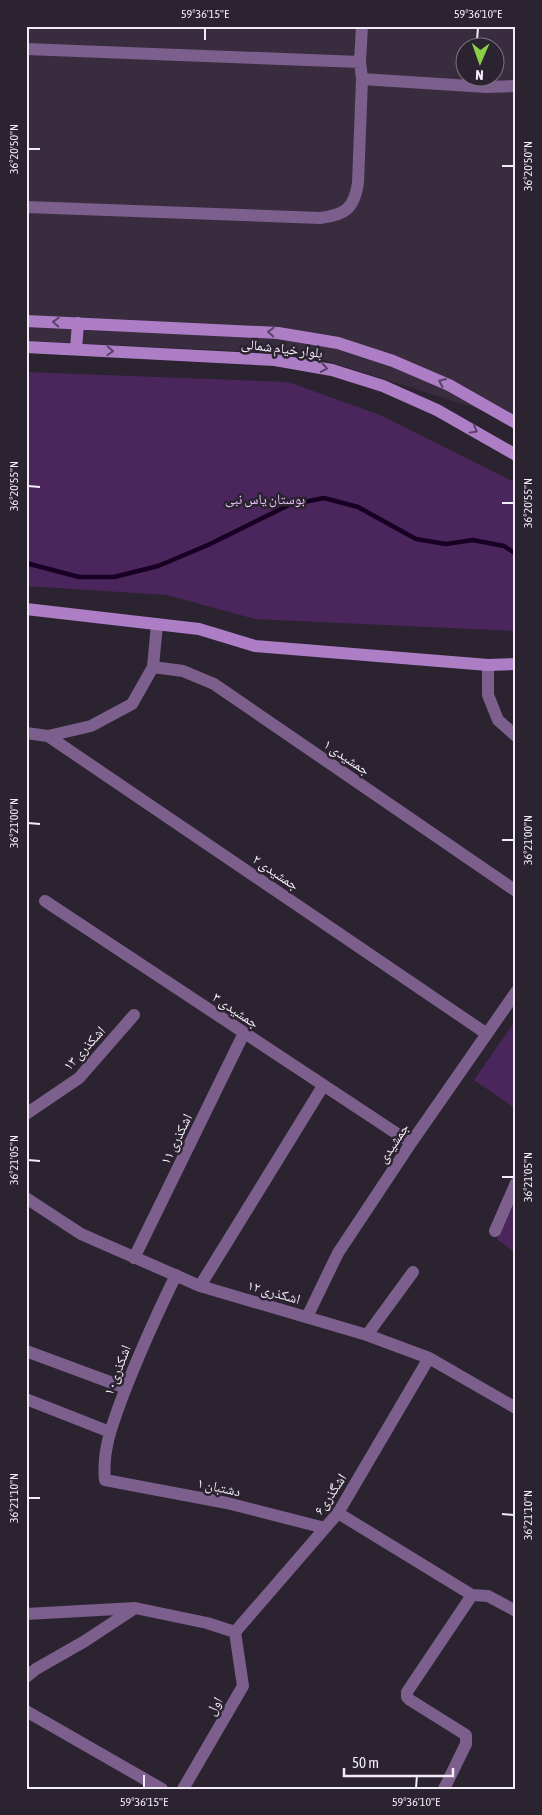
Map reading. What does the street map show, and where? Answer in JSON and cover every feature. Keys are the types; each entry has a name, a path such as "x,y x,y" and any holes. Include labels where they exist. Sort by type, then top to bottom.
{"street":[{"path":"26,207 320,218 336,216 349,209 356,196 362,78 360,62 362,26"},
{"path":"26,49 360,62"},
{"path":"362,78 486,87 516,86"},
{"name":"بلوار خیام شمالی","path":"26,321 278,333 338,343 393,361 449,385 516,423"},
{"path":"76,349 78,323"},
{"name":"بلوار خیام شمالی","path":"26,347 275,360 332,370 383,386 437,410 516,455"},
{"path":"26,609 199,629 255,646 488,665 516,664"},
{"path":"26,733 48,736 91,726 132,704 153,667 157,624"},
{"path":"488,665 488,695 498,720 516,736"},
{"name":"جمشیدی ۱","path":"153,667 183,671 214,684 516,891"},
{"name":"جمشیدی ۲","path":"48,736 487,1034"},
{"name":"جمشیدی ۳","path":"45,901 411,1144"},
{"name":"جمشیدی","path":"306,1317 338,1253 516,992"},
{"name":"اشکذری ۱۳","path":"26,1114 80,1078 134,1015"},
{"name":"اشکذری ۱۱","path":"134,1258 244,1033"},
{"path":"200,1286 324,1086"},
{"path":"495,1231 516,1183"},
{"name":"اشکذری ۱۲","path":"26,1198 81,1234 134,1258 200,1286 367,1335 429,1358 516,1408"},
{"path":"367,1335 413,1272"},
{"name":"اشکذری۱۰","path":"105,1480 104,1464 110,1432 138,1356 176,1275"},
{"path":"26,1351 126,1388"},
{"name":"اشگذری۶","path":"235,1632 338,1513 429,1358"},
{"path":"26,1399 110,1432"},
{"name":"دشتبان ۱","path":"105,1480 227,1503 324,1528"},
{"path":"338,1513 472,1595 488,1596 516,1611"},
{"path":"444,1789 466,1744 466,1735 410,1700 407,1697 407,1692 472,1595"},
{"path":"26,1677 135,1608"},
{"path":"26,1614 135,1608 206,1623 235,1632"},
{"name":"اول","path":"183,1789 243,1686 235,1632"},
{"path":"26,1711 162,1789"}],"shaded area":[{"path":"26,26 516,26 516,421 305,354 26,341"}],"green space":[{"name":"بوستان یاس نبی","path":"26,372 288,382 380,415 516,483 516,631 255,619 167,595 26,586"},
{"path":"516,1020 516,1109 474,1080"},
{"path":"516,1200 516,1252 515,1253 497,1239"}],"waterway":[{"path":"26,563 79,577 114,577 158,566 208,545 289,505 324,498 358,507 416,539 446,544 473,540 504,546 516,554"}]}
